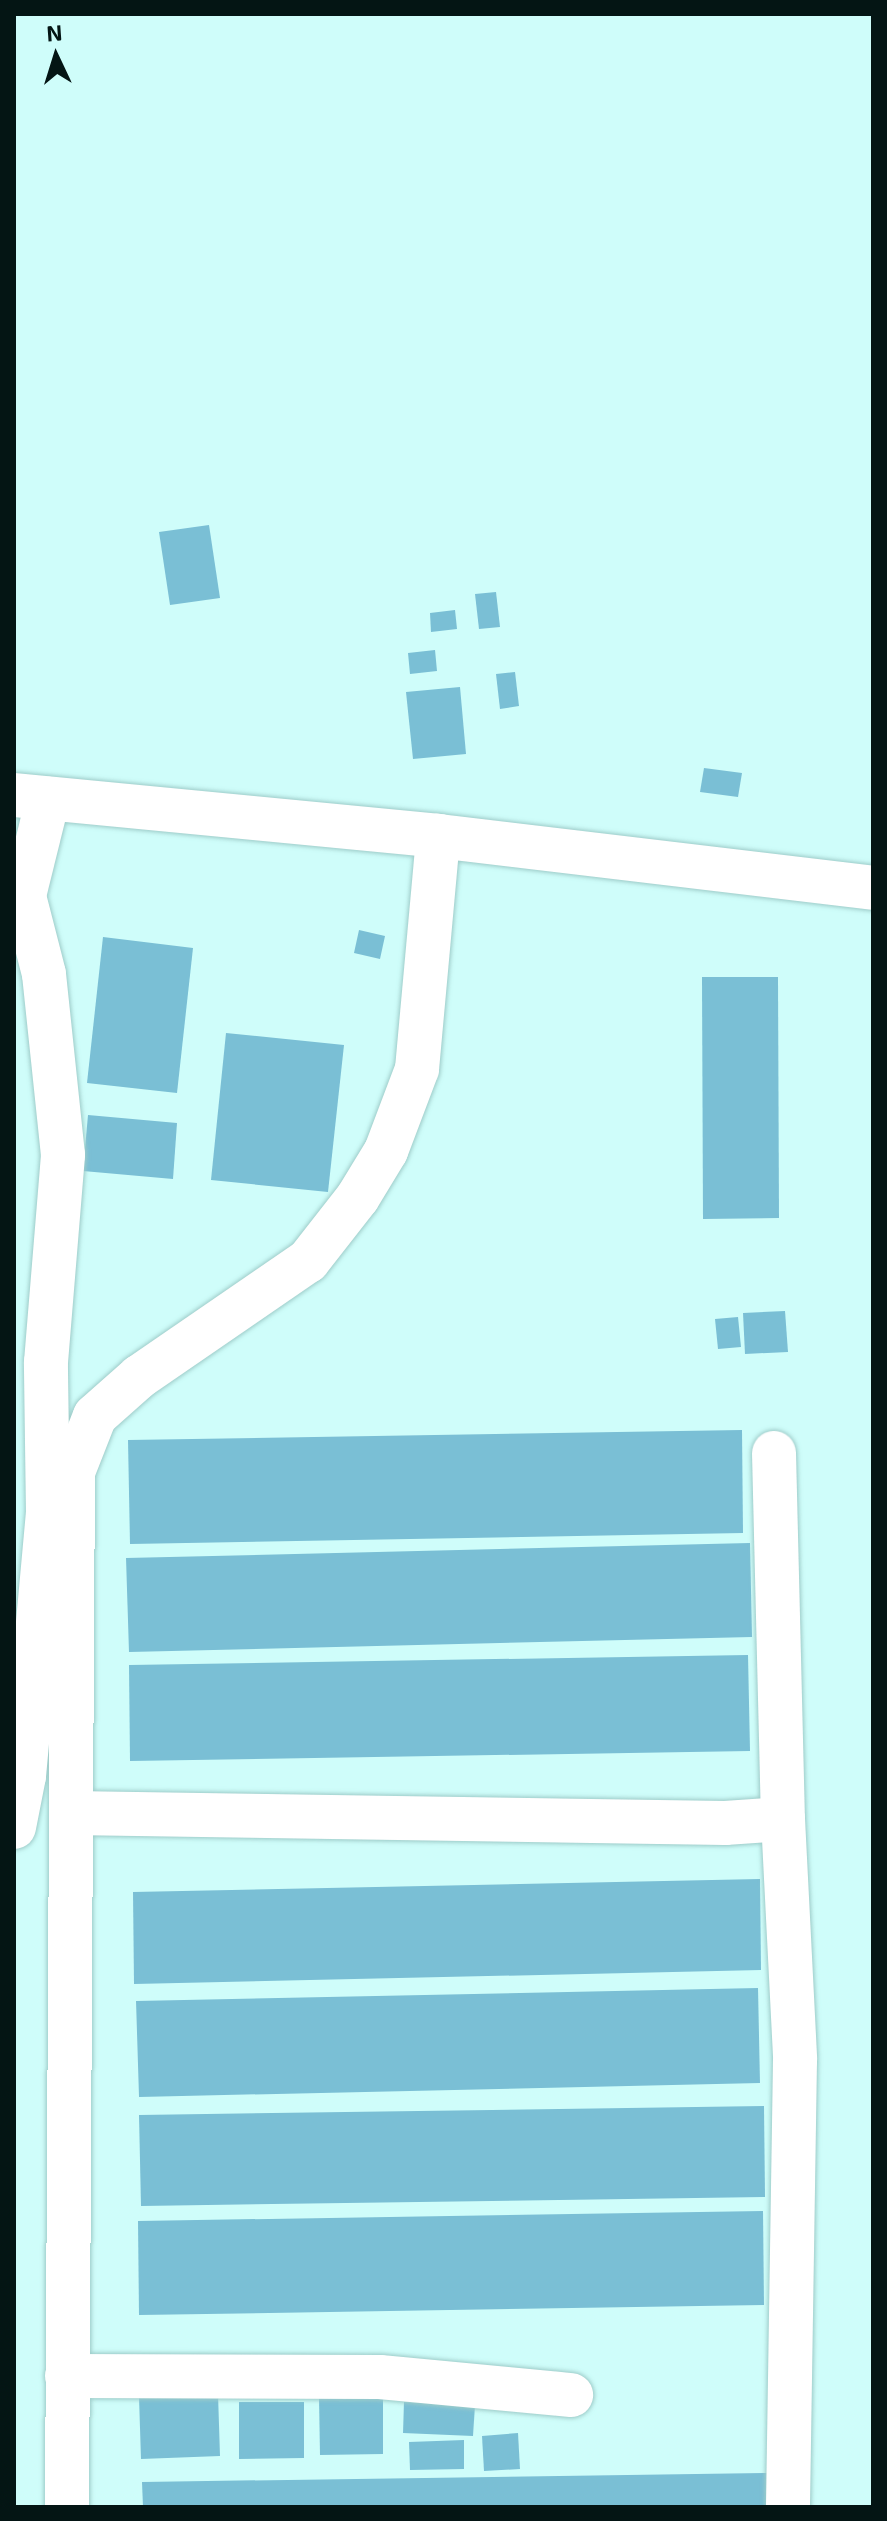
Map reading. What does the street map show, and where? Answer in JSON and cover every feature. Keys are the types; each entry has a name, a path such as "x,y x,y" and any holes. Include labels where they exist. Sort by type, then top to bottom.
{"street":[{"path":"14,1827 24,1776 48,1514 46,1362 63,1155 44,974 19,915 31,797 438,836 873,888"},
{"path":"67,2507 73,1472 95,1416 139,1377 308,1261 358,1197 386,1151 417,1069 438,836"},
{"path":"774,1453 783,1819 795,2060 788,2507"},
{"path":"71,1813 725,1823 783,1819"},
{"path":"67,2376 380,2377 571,2395"}],"building":[{"path":"209,525 220,598 170,605 159,532"},
{"path":"496,592 500,627 479,629 475,594"},
{"path":"455,610 457,629 431,632 430,613"},
{"path":"435,650 437,671 410,674 408,653"},
{"path":"515,672 519,706 500,709 496,674"},
{"path":"460,687 466,754 413,759 406,692"},
{"path":"704,768 742,773 738,797 700,792"},
{"path":"359,930 385,936 380,959 354,953"},
{"path":"103,937 193,948 177,1093 87,1083"},
{"path":"702,977 778,977 779,1218 703,1219"},
{"path":"226,1033 344,1045 328,1192 211,1180"},
{"path":"88,1115 177,1123 173,1179 83,1171"},
{"path":"785,1311 788,1352 745,1354 743,1313"},
{"path":"738,1317 741,1347 718,1349 715,1319"},
{"path":"742,1430 743,1533 130,1544 128,1440"},
{"path":"750,1543 752,1637 129,1652 126,1558"},
{"path":"748,1655 750,1751 130,1761 129,1665"},
{"path":"760,1879 761,1970 134,1984 133,1892"},
{"path":"758,1988 760,2083 139,2097 136,2001"},
{"path":"764,2106 765,2197 141,2206 139,2115"},
{"path":"763,2211 764,2305 139,2315 138,2221"},
{"path":"218,2394 220,2456 141,2459 139,2397"},
{"path":"319,2397 383,2397 383,2454 320,2455"},
{"path":"239,2402 304,2402 304,2458 239,2459"},
{"path":"404,2402 475,2405 473,2436 403,2433"},
{"path":"518,2433 520,2469 484,2471 482,2436"},
{"path":"464,2440 464,2469 410,2470 409,2442"},
{"path":"767,2473 768,2507 143,2507 142,2482"}]}
